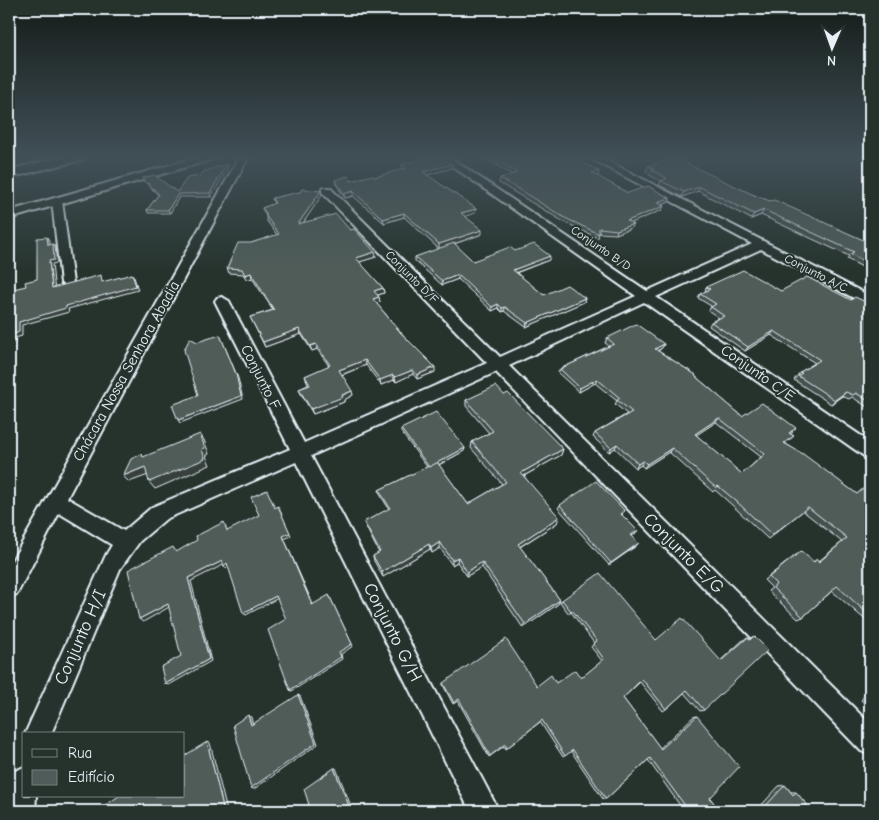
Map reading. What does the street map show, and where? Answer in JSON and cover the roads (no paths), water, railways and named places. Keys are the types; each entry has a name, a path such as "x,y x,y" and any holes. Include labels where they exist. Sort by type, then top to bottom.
{"street":[{"path":"9,215 80,194"},
{"name":"Chácara Nossa Senhora Abadia","path":"9,586 223,194"},
{"name":"Conjunto D/F","path":"330,194 498,364"},
{"name":"Conjunto B/D","path":"498,194 645,295"},
{"name":"Conjunto A/C","path":"664,194 870,301"},
{"path":"57,201 67,283"},
{"name":"Conjunto H/I","path":"39,732 113,562 125,542 140,527 159,513 301,453 645,295 761,245"},
{"name":"Conjunto C/E","path":"645,295 870,451"},
{"name":"Conjunto F","path":"222,301 301,453"},
{"name":"Conjunto E/G","path":"498,364 870,742"},
{"name":"Conjunto G/H","path":"301,453 485,811"},
{"path":"55,501 125,542"},
{"path":"21,811 22,798"}]}
